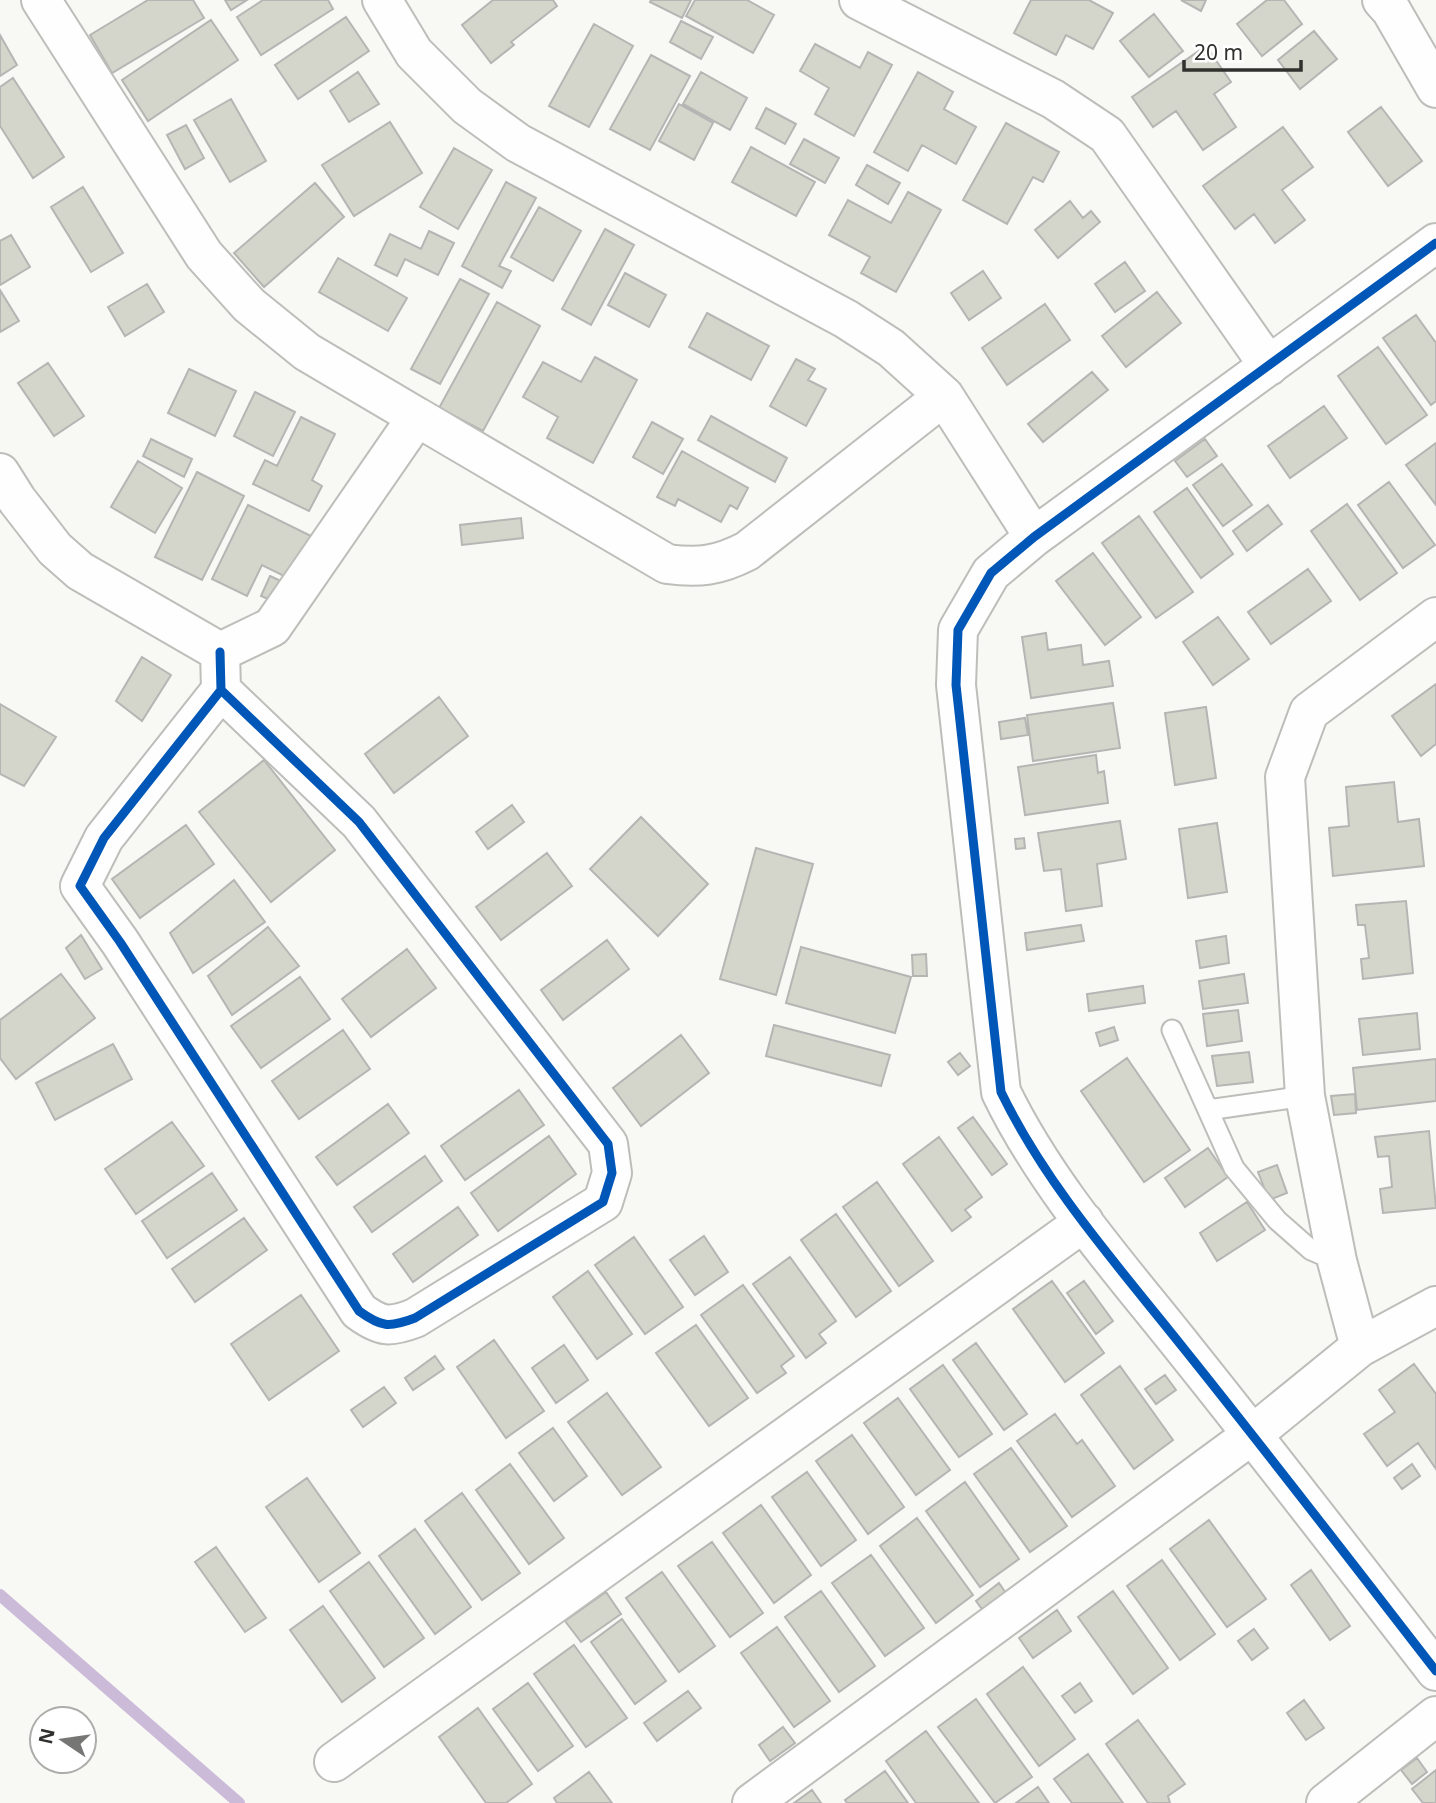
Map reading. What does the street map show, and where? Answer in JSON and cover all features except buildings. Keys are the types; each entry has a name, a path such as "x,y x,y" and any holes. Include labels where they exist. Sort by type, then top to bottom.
{"street":[{"path":"41,0 204,255 249,305 307,352 667,564 692,567 723,563 747,551 944,396"},
{"path":"382,0 414,53 467,106 518,143 846,319 891,348 944,396 1034,537"},
{"path":"859,0 1053,99 1107,135 1269,366"},
{"path":"1382,0 1391,10 1436,88"},
{"path":"1436,243 1034,537 991,573 958,630 956,685 1001,1092 1017,1126 1084,1222 1253,1434 1436,1671"},
{"path":"220,652 272,627 418,417"},
{"path":"0,473 55,550 80,571 220,652"},
{"path":"1360,1347 1337,1261 1305,1096 1285,777 1309,712 1436,617"},
{"path":"220,652 222,690 104,838 80,886 120,942 359,1311 374,1322 393,1326 415,1318 603,1202 612,1172 608,1144 359,822 222,690"},
{"path":"334,1762 1084,1222"},
{"path":"752,1803 1253,1434 1360,1347 1436,1306"},
{"path":"1326,1803 1436,1716"}],"lane":[{"path":"1172,1030 1234,1168 1277,1220 1311,1250 1337,1261"},
{"path":"1208,1110 1305,1096"}],"waterway":[{"path":"0,1595 239,1803"}],"cycle path":[{"path":"1436,243 1034,537 991,573 958,630 956,685 1001,1092 1040,1161 1086,1226 1436,1671"},
{"path":"220,652 221,690 104,838 80,886 120,942 359,1311 380,1323 406,1321 603,1202 612,1173 608,1144 359,822 221,690"}]}
